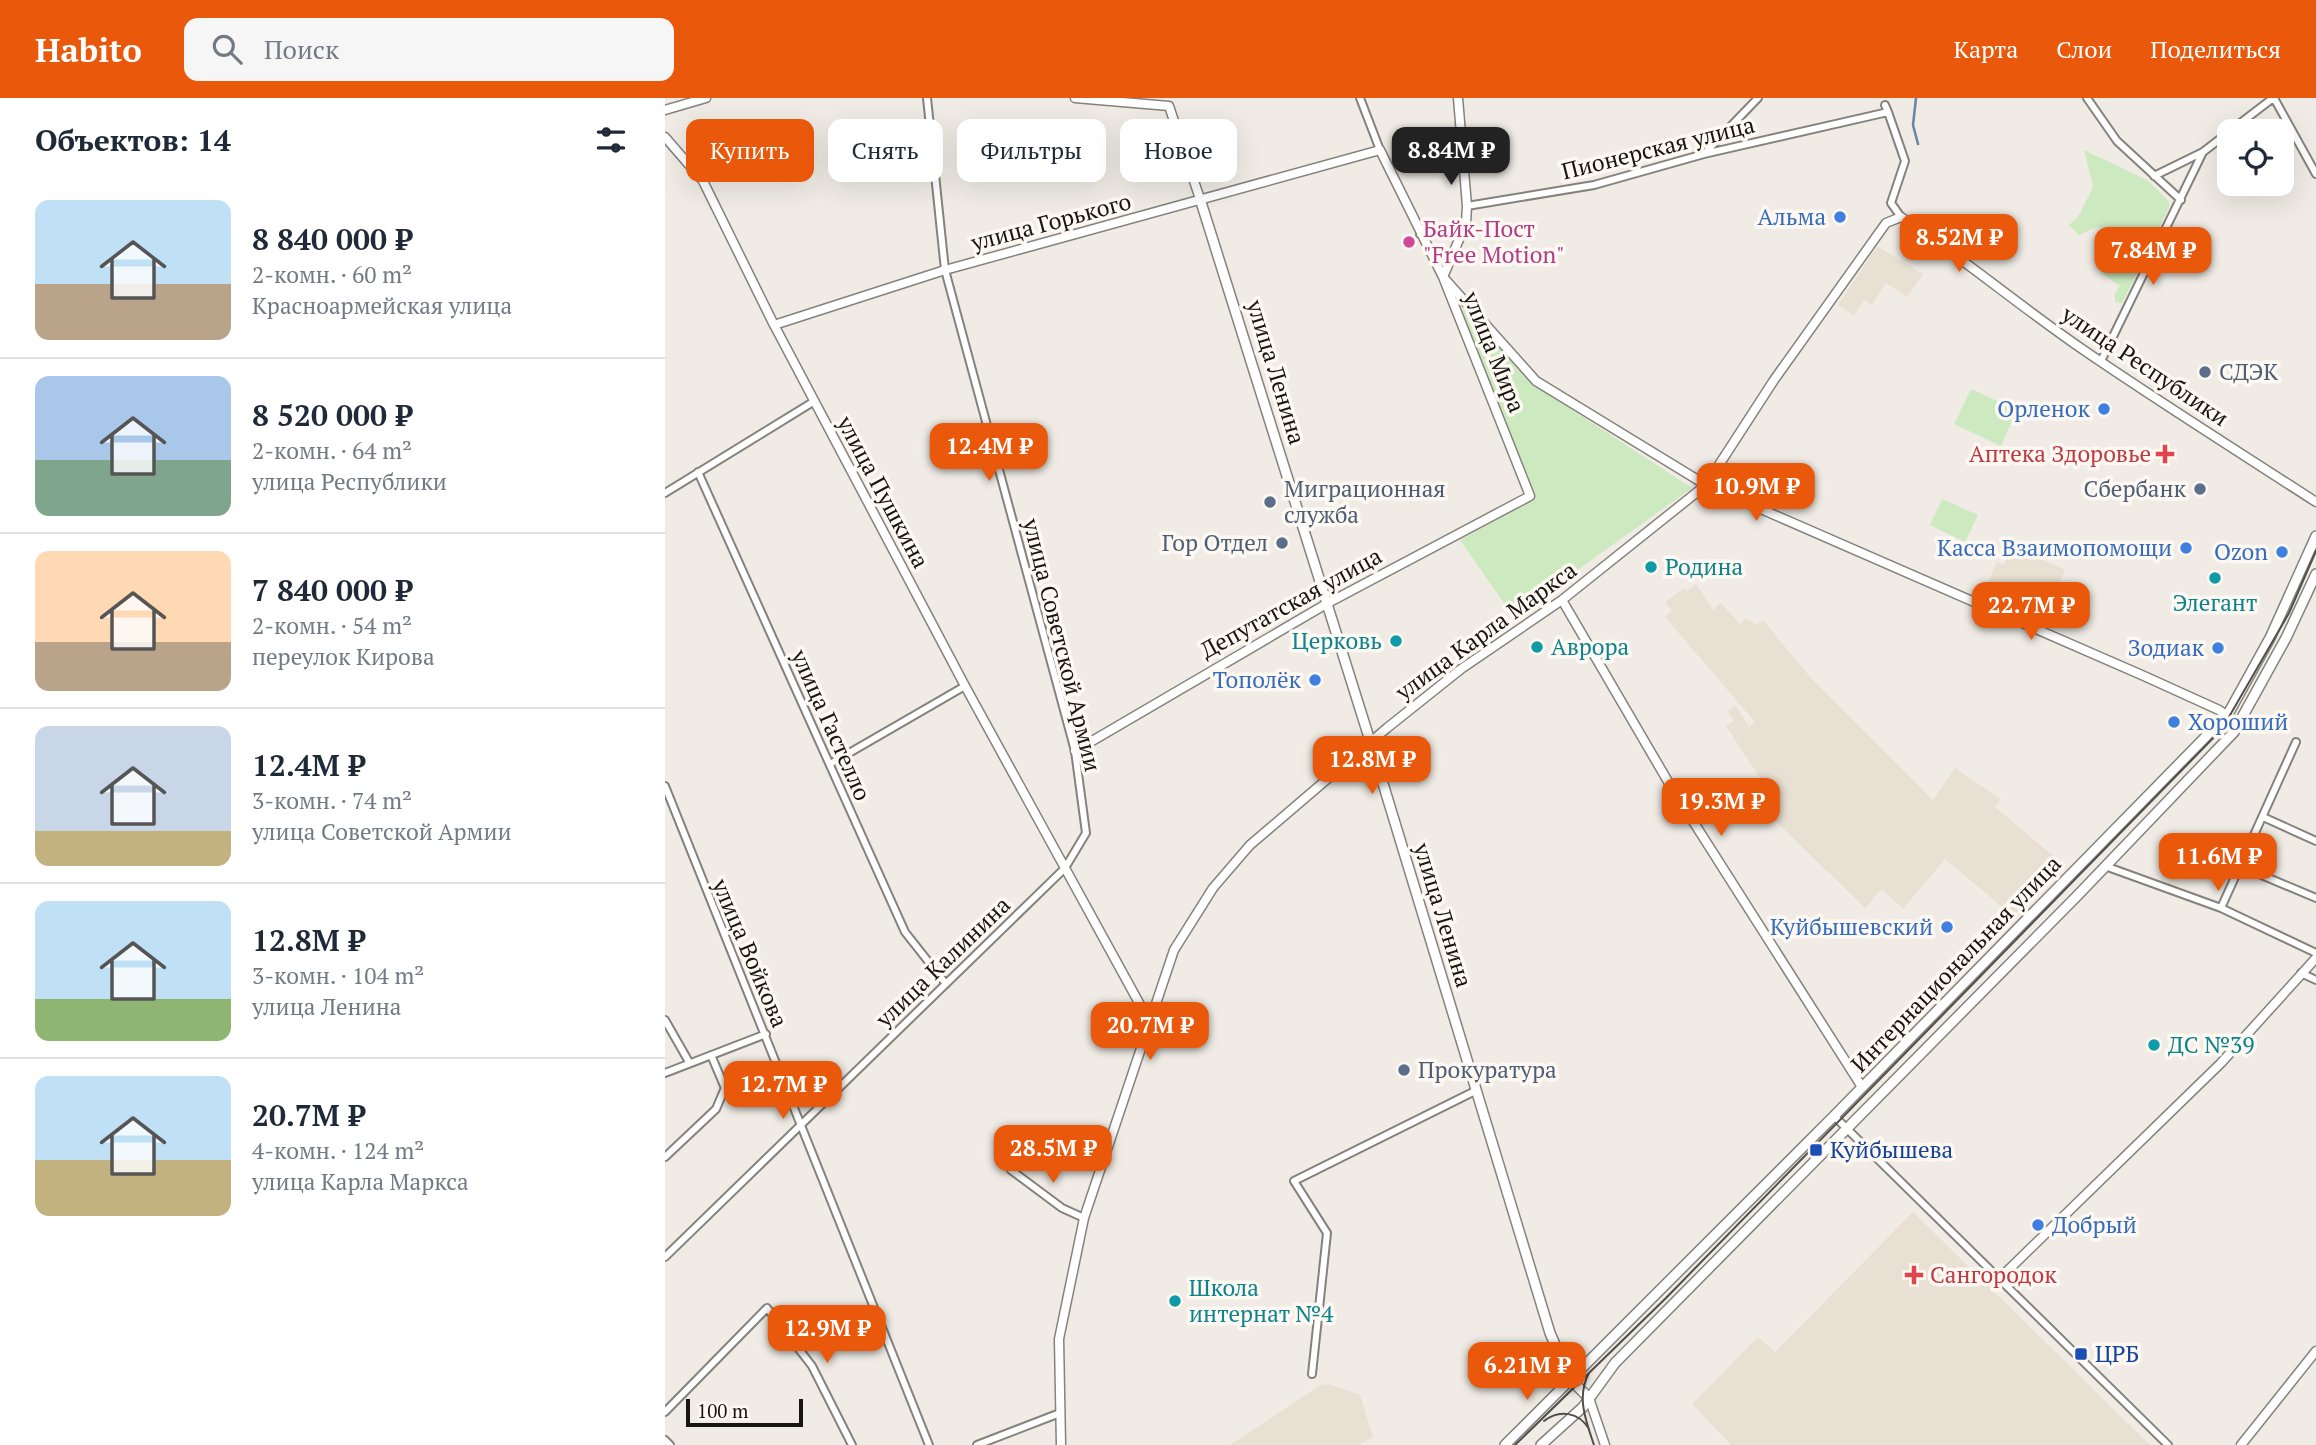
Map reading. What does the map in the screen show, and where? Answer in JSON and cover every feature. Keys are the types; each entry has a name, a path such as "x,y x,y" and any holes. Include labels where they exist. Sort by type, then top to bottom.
{"main road":[{"name":"улица Ленина","path":"1201,202 1328,603 1550,1333 1570,1379 1589,1398"},
{"name":"Интернациональная улица","path":"1505,1445 1834,1116 2228,714 2270,638 2316,536"},
{"name":"Интернациональная улица","path":"1541,1445 1583,1407 1615,1363 2105,866 2240,724 2286,638 2316,574"}],"street":[{"path":"665,110 706,98"},
{"name":"улица Советской Армии","path":"927,98 945,270 1075,751 1086,833 1065,868"},
{"name":"улица Ленина","path":"1075,98 1169,106 1201,202"},
{"path":"1360,98 1380,150"},
{"path":"1458,98 1466,223 1443,276 1536,381 1706,485 2228,714 2240,724"},
{"path":"1704,154 1758,98"},
{"path":"2087,98 2117,141 2181,200"},
{"path":"2247,119 2274,98 2316,174"},
{"name":"Пионерская улица","path":"1467,206 1594,185 1887,108 1905,161 1891,203 1901,217"},
{"name":"улица Пушкина","path":"666,138 703,181 813,402 1149,1021"},
{"path":"2154,176 2203,152 2217,142"},
{"name":"улица Горького","path":"774,325 945,270 1201,202 1380,150"},
{"name":"улица Мира","path":"1380,150 1443,276 1530,496"},
{"path":"2101,361 2203,152"},
{"name":"улица Карла Маркса","path":"1061,1445 1059,1339 1084,1218 1174,950 1213,888 1250,845 1461,669 1562,600 1706,485 1790,358 1886,223 1901,217"},
{"name":"улица Республики","path":"1901,217 1961,257 2101,361 2192,424 2316,502"},
{"path":"1420,234 1442,233 1466,223"},
{"path":"665,493 813,402"},
{"name":"улица Гастелло","path":"698,472 905,932 946,984"},
{"name":"Депутатская улица","path":"1075,751 1328,603 1530,496"},
{"path":"1562,600 1670,785 1862,1087"},
{"path":"830,764 965,686 1149,1021"},
{"path":"2221,908 2296,742"},
{"name":"улица Войкова","path":"665,786 929,1445"},
{"path":"2263,817 2316,841"},
{"path":"1999,1279 2221,1063 2316,956 2221,908 2105,866"},
{"path":"2240,866 2316,898"},
{"name":"улица Калинина","path":"665,1257 1065,868"},
{"path":"2301,973 2316,980"},
{"path":"665,1020 689,1062"},
{"path":"665,1073 766,1034"},
{"path":"665,1157 716,1109 725,1088 711,1055"},
{"path":"1312,1374 1327,1233 1294,1181 1475,1091"},
{"path":"1834,1116 2168,1445"},
{"path":"1011,1170 1062,1208 1084,1218"},
{"path":"665,1412 767,1308 812,1366 852,1445"},
{"path":"2241,1445 2316,1351"},
{"name":"улица Ленина","path":"1589,1398 1605,1445"},
{"path":"977,1445 1060,1413"},
{"path":"665,1440 670,1445"}],"shaded area":[{"path":"1877,246 1923,274 1907,297 1886,283 1872,305 1864,300 1854,316 1838,305"},
{"path":"2012,546 2065,570 2046,614 1986,587 1997,562 2004,565"},
{"path":"1696,584 1713,610 1721,603 1740,624 1746,619 1757,625 1763,620 1810,677 1933,800 1955,768 2001,799 1995,807 2065,866 2013,916 1945,859 1903,909 1882,889 1865,908 1758,804 1751,787 1762,781 1726,726 1734,721 1728,711 1736,706 1749,727 1755,722 1665,617 1672,611 1665,602 1684,588 1687,591"},
{"name":"Сангородок","path":"1913,1212 2150,1445 1731,1445 1692,1404 1758,1337 1775,1352"},
{"path":"1329,1384 1360,1395 1373,1437 1358,1445 1230,1445 1321,1385"}],"green space":[{"path":"2084,150 2147,180 2169,201 2169,208 2122,303 2115,302 2115,293 2120,286 2100,272 2105,255 2100,250 2105,239 2103,228 2096,227 2079,235 2069,225 2079,215 2093,187"},
{"path":"1469,307 1534,385 1692,488 1513,616 1460,540 1537,498 1460,312"},
{"path":"1971,389 2017,410 2001,446 1954,424"},
{"path":"1942,499 1978,515 1965,542 1930,525"}],"waterway":[{"path":"1916,98 1913,125 1918,144"}],"tram line":[{"path":"1515,1445 1666,1298 2222,729 2289,613 2316,551"},
{"path":"1589,1373 1583,1400 1585,1418 1594,1445"},
{"path":"1544,1421 1556,1415 1568,1414 1580,1419 1589,1429"}],"place":[{"name":"Альма","path":"1840,217"},
{"name":"Байк-Пост \"Free Motion\"","path":"1409,242"},
{"name":"СДЭК","path":"2205,372"},
{"name":"Орленок","path":"2104,409"},
{"name":"Аптека Здоровье","path":"2165,454"},
{"name":"Сбербанк","path":"2200,489"},
{"name":"Миграционная служба","path":"1270,502"},
{"name":"Гор Отдел","path":"1282,543"},
{"name":"Касса Взаимопомощи","path":"2186,548"},
{"name":"Ozon","path":"2282,552"},
{"name":"Родина","path":"1651,567"},
{"name":"Элегант","path":"2215,578"},
{"name":"Церковь","path":"1396,641"},
{"name":"Аврора","path":"1537,647"},
{"name":"Зодиак","path":"2218,648"},
{"name":"Тополёк","path":"1315,680"},
{"name":"Хороший","path":"2174,722"},
{"name":"Куйбышевский","path":"1947,927"},
{"name":"ДС №39","path":"2154,1045"},
{"name":"Прокуратура","path":"1404,1070"},
{"name":"Куйбышева","path":"1816,1150"},
{"name":"Добрый","path":"2038,1225"},
{"name":"Сангородок","path":"1914,1275"},
{"name":"Школа интернат №4","path":"1175,1301"},
{"name":"ЦРБ","path":"2081,1354"}]}
